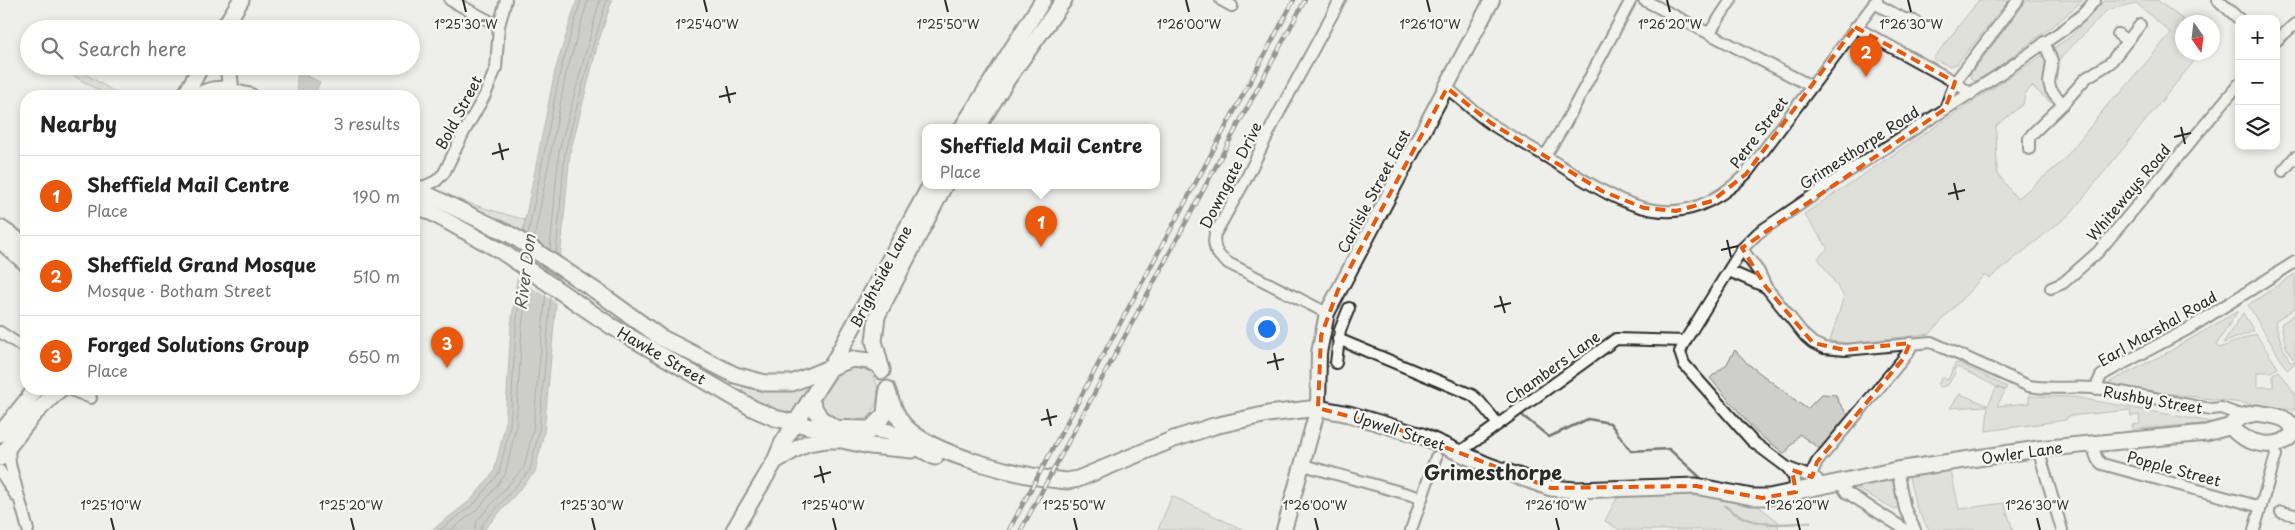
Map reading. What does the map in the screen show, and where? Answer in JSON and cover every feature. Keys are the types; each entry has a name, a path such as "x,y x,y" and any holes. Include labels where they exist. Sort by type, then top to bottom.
{"main road":[{"path":"965,124 1043,0"},
{"path":"979,124 1006,81 1064,0"},
{"name":"Carlisle Street East","path":"1284,530 1318,408 1319,354 1327,313 1492,0"},
{"path":"228,20 238,4"},
{"path":"232,20 238,4"},
{"path":"188,90 196,75"},
{"path":"229,75 232,90"},
{"name":"Brightside Lane","path":"831,367 928,189"},
{"name":"Brightside Lane","path":"882,370 874,341 877,316 942,189"},
{"name":"Hawke Street","path":"420,191 512,236 660,337 735,375 758,382 785,384 804,380 831,367"},
{"name":"Hawke Street","path":"420,206 501,251 640,344 754,409 795,423 841,435"},
{"path":"0,228 20,241"},
{"path":"0,236 3,243 20,258"},
{"path":"734,530 775,462 779,449 831,367 843,361 856,359 877,364 882,370 887,390 885,414 872,430 858,438 841,435 826,440 807,442 775,462"},
{"name":"Upwell Street","path":"887,390 902,422 925,442 947,452 991,466"},
{"path":"0,458 5,440 32,395"},
{"path":"5,440 33,415 60,395"},
{"path":"810,400 820,418 841,435 870,446 906,448 928,455"},
{"name":"Upwell Street","path":"872,430 889,432 928,455 958,462 1072,481 1169,441 1214,426 1244,418 1318,408 1344,412 1422,436 1500,470 1551,488 1581,490 1696,486 1762,498 1796,492 1817,482 1840,482"},
{"name":"Owler Lane","path":"2206,433 2257,413 2289,435"},
{"path":"2236,422 2236,433 2244,438"},
{"name":"Owler Lane","path":"1840,482 1897,470 2092,442 2206,433 2244,438 2289,435"}],"street":[{"path":"450,0 499,26"},
{"name":"Bold Street","path":"420,187 436,181 444,173 494,76 499,26 506,0"},
{"path":"1221,0 1232,6"},
{"name":"Downgate Drive","path":"1327,313 1220,258 1214,246 1214,240 1215,234 1340,0"},
{"path":"1545,156 1565,124 1631,0"},
{"path":"1644,0 1710,32 1811,86"},
{"path":"1710,32 1731,0"},
{"path":"1945,109 1955,82 2018,0"},
{"name":"Grimesthorpe Road","path":"1788,468 1762,450 1744,433 1684,364 1680,356 1685,341 1742,249 1758,233 1945,109 1971,94 2082,14 2094,0"},
{"path":"2218,0 2235,15"},
{"path":"1876,1 1902,18 1915,21"},
{"name":"Petre Street","path":"1447,88 1491,123 1602,191 1626,203 1660,210 1676,211 1694,208 1719,197 1746,174 1876,1"},
{"path":"2280,37 2295,24"},
{"path":"2029,149 2029,138 2033,133 2086,78 2110,63 2140,25"},
{"path":"1855,27 1955,82 1971,94"},
{"path":"2118,34 2127,41"},
{"path":"2044,42 2052,61 2049,83 2051,90 2063,104"},
{"name":"Whiteways Road","path":"2051,288 2063,283 2098,252 2235,89"},
{"path":"2283,171 2295,157"},
{"name":"Earl Marshal Road","path":"1742,249 1766,287 1804,336 1824,348 1845,350 1910,343 1938,344 2029,386 2040,388 2095,388 2101,376 2107,372 2188,329 2295,262"},
{"name":"Earl Marshal Road","path":"1730,271 1766,287"},
{"path":"1336,363 1338,339 1349,308"},
{"path":"0,332 20,345"},
{"name":"Chambers Lane","path":"1338,339 1472,395 1498,424"},
{"name":"Chambers Lane","path":"1460,452 1616,339 1685,341"},
{"path":"1817,482 1813,470 1817,462 1910,349 1910,343"},
{"name":"Rushby Street","path":"2095,388 2211,409 2236,422"},
{"path":"83,395 91,398"},
{"path":"2254,530 2289,435"},
{"path":"5,440 28,530"},
{"name":"Popple Street","path":"2092,442 2097,459 2102,464 2261,507"},
{"path":"2038,449 2062,530"},
{"path":"1411,530 1436,456"},
{"path":"1303,465 1422,498"},
{"path":"1788,468 1817,482"},
{"path":"1788,468 1794,477 1796,492"},
{"path":"1897,470 1905,509 1915,530"},
{"path":"0,471 20,501"},
{"path":"1840,482 1843,489 1862,503 1906,530"},
{"path":"0,486 12,490"},
{"path":"1894,522 1902,518 1905,509"},
{"path":"2281,512 2295,515"}],"highlighted area":[{"path":"1855,27 1955,82 1945,109 1742,248 1766,287 1813,343 1845,350 1910,343 1903,359 1817,462 1812,477 1792,470 1796,492 1762,498 1696,486 1551,488 1400,430 1318,408 1321,336 1338,290 1447,88 1491,123 1602,191 1644,208 1676,211 1712,201 1746,174"}],"shaded area":[{"path":"1979,0 2009,0 1957,64 1950,66 1933,59"},
{"path":"2027,0 2083,0 2058,22 1994,70 1974,82 1970,75"},
{"path":"2105,0 2157,0 2177,15 2175,15 2175,60 2195,60 2070,214 1990,278 1984,275 1930,334 1849,343 1830,341 1844,296 1818,258 1828,248 1804,214 2070,37","holes":["2136,3 2171,33 2120,94 2113,98 2062,162 2017,199 1997,173 1996,126 2023,104 2025,94 2032,86 2051,103 2042,83 2056,63 2107,10"]},
{"path":"72,75 87,75 111,90 98,90"},
{"path":"444,196 525,220 522,238"},
{"path":"2295,274 2295,308 2275,322 2283,348 2291,363 2295,360 2295,363 2287,370 2248,305"},
{"path":"2238,311 2216,345 2219,348 2256,334 2278,368 2271,372 2257,372 2257,387 2273,387 2273,374 2279,371 2295,394 2295,410 2104,385 2165,354"},
{"path":"2243,313 2254,331 2223,343"},
{"path":"2295,314 2295,357 2293,359 2286,347 2281,324"},
{"path":"1735,350 1748,364 1807,409 1822,394 1836,395 1848,415 1820,449 1799,434 1785,454 1757,433 1710,378 1726,365"},
{"path":"1959,363 2007,387 2005,390 1997,387 1958,367 1954,369 1955,373 1948,385 1940,387 1938,385 1942,377 1948,380 1955,364"},
{"path":"853,365 862,367 870,372 877,387 876,404 866,419 830,420 819,405 837,377"},
{"path":"815,382 794,416 756,402 741,391 743,386 761,390 779,390"},
{"path":"1997,387 2005,391 1997,406 2029,403 2029,396 2073,397 2216,423 2133,429 2132,425 2140,424 2139,415 2131,416 2130,410 2068,416 2066,420 1986,431 1988,405"},
{"path":"1960,394 1987,405 1987,406 1950,408"},
{"path":"1950,466 1959,509 2004,503 2013,530 1929,530 1916,507 1908,473"},
{"path":"1892,476 1896,483 1900,507 1895,509 1854,487 1855,483"},
{"path":"1662,490 1758,506 1779,522 1778,530 1620,530 1605,521 1617,498"},
{"path":"1172,496 1244,530 1158,530"}],"water":[{"name":"River Don","path":"577,0 612,0 598,43 570,153 544,432 535,472 484,530 432,530 471,500 494,472 505,426 511,326 524,225 555,71"},
{"path":"298,75 306,75 320,82 316,90 297,90"}],"pier":[{"path":"517,255 560,282 558,304 515,277"}],"waterway":[{"path":"1523,416 1549,437 1588,419 1610,423 1631,451 1669,449 1703,480"},
{"path":"1725,506 1744,518 1755,522 1776,524 1810,522"}],"railway":[{"path":"1009,530 1294,0"},
{"path":"1021,530 1305,0"}],"place":[{"name":"Sheffield Grand Mosque","path":"1866,77"},
{"name":"Sheffield Mail Centre","path":"1041,247"},
{"name":"Forged Solutions Group","path":"447,368"}],"district":[{"name":"Grimesthorpe","path":"1493,472"}]}
